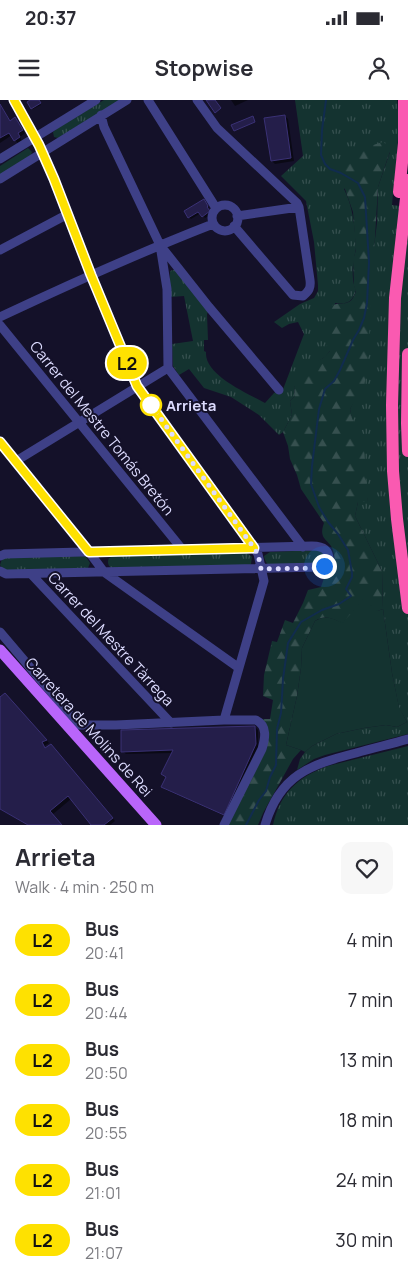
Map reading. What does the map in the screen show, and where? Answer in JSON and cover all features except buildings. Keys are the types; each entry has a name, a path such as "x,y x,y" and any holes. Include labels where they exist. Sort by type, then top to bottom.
{"highway":[{"path":"404,100 404,143 394,263 392,406 393,471 400,549 408,608"},
{"path":"395,298 408,180"},
{"path":"408,354 408,452"}],"main road":[{"name":"Carretera de Molins de Rei","path":"0,650 156,825"}],"street":[{"path":"14,100 43,152 137,386 258,554 264,581 224,720"},
{"path":"0,159 96,100"},
{"path":"0,179 126,100"},
{"path":"148,100 216,208"},
{"path":"197,100 217,128 297,203 310,286 308,292 303,296 292,295 234,226"},
{"path":"101,115 104,127 160,245 279,390"},
{"path":"224,205 234,209 237,216 236,223 230,229 221,230 213,224 212,215 216,208 224,205"},
{"path":"237,216 299,208"},
{"path":"0,250 68,214"},
{"path":"0,317 91,275 213,224"},
{"path":"160,245 167,289 168,368 303,547"},
{"name":"Carrer del Mestre Tomás Bretón","path":"0,325 182,549"},
{"path":"16,461 168,368"},
{"path":"0,442 104,572 239,668"},
{"path":"0,556 5,554 319,546 327,551 329,556 327,564 320,568 31,574 6,574 0,571"},
{"name":"Carrer del Mestre Tàrrega","path":"31,574 171,723"},
{"path":"0,632 79,725 224,720 256,720 261,723 265,736 262,750 224,825"},
{"path":"265,825 278,796 290,780 298,774 328,760 408,739"}],"green space":[{"path":"104,100 120,100 58,138 54,137 53,132 58,128"},
{"path":"295,100 397,100 398,139 392,205 408,207 408,734 325,755 314,759 297,770 300,759 305,752 312,746 336,734 386,725 397,727 407,722 399,708 392,673 383,609 382,571 355,516 358,502 368,502 350,409 355,399 377,223 378,187 390,152 344,189 350,203 354,225 356,247 353,275 356,290 353,298 348,302 335,303 330,351 294,387 295,396 290,401 292,415 283,432 279,435 259,415 231,397 204,388 189,369 179,375 173,366 172,344 193,341 184,296 170,297 170,271 176,269 208,312 208,340 204,340 204,351 212,368 219,376 238,389 265,403 274,393 279,390 282,392 304,334 298,322 282,328 274,322 300,304 314,298 318,291 314,242 306,201 281,176 303,156"},
{"path":"383,142 390,151 378,187 367,371 364,386 350,409 364,447 368,502 358,502 355,516 382,571 383,609 343,624 326,618 315,621 302,648 297,696 286,745 301,750 293,759 258,825 228,825 263,753 261,719 270,719 273,700 263,696 264,675 272,641 277,642 285,620 293,623 308,590 321,587 325,575 334,560 333,549 322,534 324,523 301,489 283,432 292,415 290,401 295,396 294,387 304,369 310,361 322,359 330,351 327,348 326,336 329,307 348,302 354,297 356,291 354,286 353,260 356,250 353,212 340,175 344,166 354,155"},
{"path":"28,148 32,152 31,155 0,175 0,166"},
{"path":"320,550 324,553 325,560 321,563 270,566 264,556 270,552"},
{"path":"247,553 252,557 249,566 111,568 108,562 109,558 116,555"},
{"path":"83,556 90,563 88,568 85,569 5,572 0,565 5,557"},
{"path":"363,599 377,611 383,609 399,707 407,722 397,727 386,725 336,734 312,746 305,752 286,745 297,696 302,648 315,621 326,618 343,623"},
{"path":"408,746 408,825 273,825 280,804 286,795 299,781 308,775 328,766"}],"waterway":[{"path":"246,825 266,791 276,765 277,729 281,713 288,643 301,622 322,610 339,604 351,596 346,589 352,577 348,550 319,507 311,484 319,409 325,389 334,381 364,318 367,303 369,262 365,197 358,183 330,169 325,164 321,155 326,100"}],"bus line":[{"name":"L2","path":"0,442 89,552 254,548 137,386 54,179 39,145 14,100"}],"place":[{"name":"Arrieta","path":"151,405"}],"route":[{"path":"151,405 254,548 258,554 261,569 320,568 324,566"}]}
